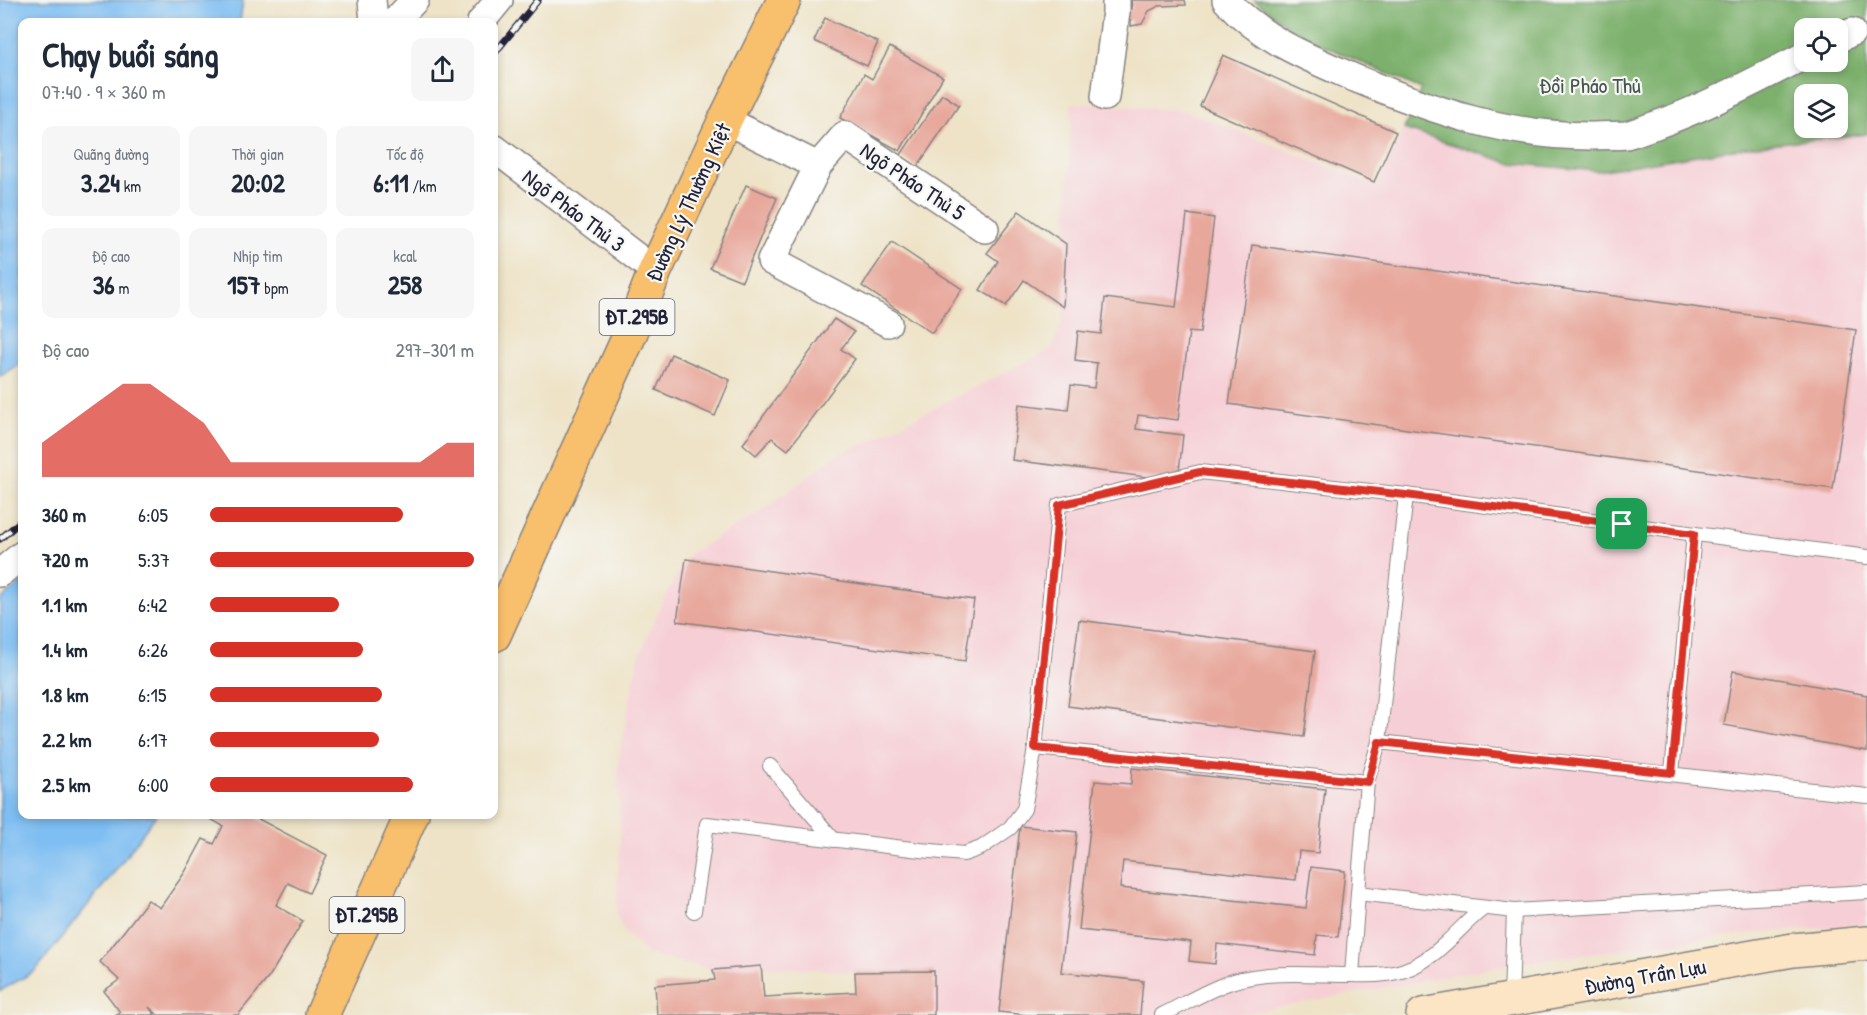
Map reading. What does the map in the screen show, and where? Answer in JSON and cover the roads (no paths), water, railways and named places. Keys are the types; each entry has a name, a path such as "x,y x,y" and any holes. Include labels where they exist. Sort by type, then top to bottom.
{"main road":[{"name":"Đường Lý Thường Kiệt","path":"498,626 631,332 655,271 784,0"},
{"name":"ĐT.295B","path":"322,1015 410,819"},
{"name":"Đường Trần Lựu","path":"1424,1015 1467,1011 1511,1000 1793,950 1867,943"}],"street":[{"path":"372,0 374,18"},
{"path":"398,18 415,0"},
{"path":"484,18 499,0"},
{"path":"1105,98 1116,0"},
{"path":"1226,0 1256,29 1293,50 1339,71 1407,100 1474,122 1529,133 1576,136 1626,135 1680,116 1794,61"},
{"path":"725,120 818,166"},
{"name":"Ngõ Pháo Thủ 5","path":"888,323 771,261 818,166 845,135 985,229"},
{"name":"Ngõ Pháo Thủ 3","path":"498,151 655,271"},
{"path":"0,573 18,558"}],"lane":[{"path":"694,911 707,824 964,854 981,848 1010,828 1024,809 1035,748 1059,505 1200,472 1406,495 1867,557"},
{"path":"1352,975 1368,782 1379,742 1406,495"},
{"path":"1672,773 1694,534"},
{"path":"1379,742 1867,796"},
{"path":"1035,748 1368,782"},
{"path":"770,766 834,840"},
{"path":"1358,893 1514,911 1867,892"},
{"path":"1162,1015 1205,992 1237,980 1262,976 1380,976 1415,966 1443,946 1470,918 1484,908"},
{"path":"1511,1000 1514,911"}],"water":[{"path":"0,0 243,0 241,18 18,18 18,365 0,377"},
{"path":"18,585 18,819 153,819 116,870 35,971 0,991 0,600"}],"railway":[{"path":"498,49 538,0"},
{"path":"0,539 18,523"}],"park label":[{"name":"Đồi Pháo Thủ","path":"1590,85"}]}
